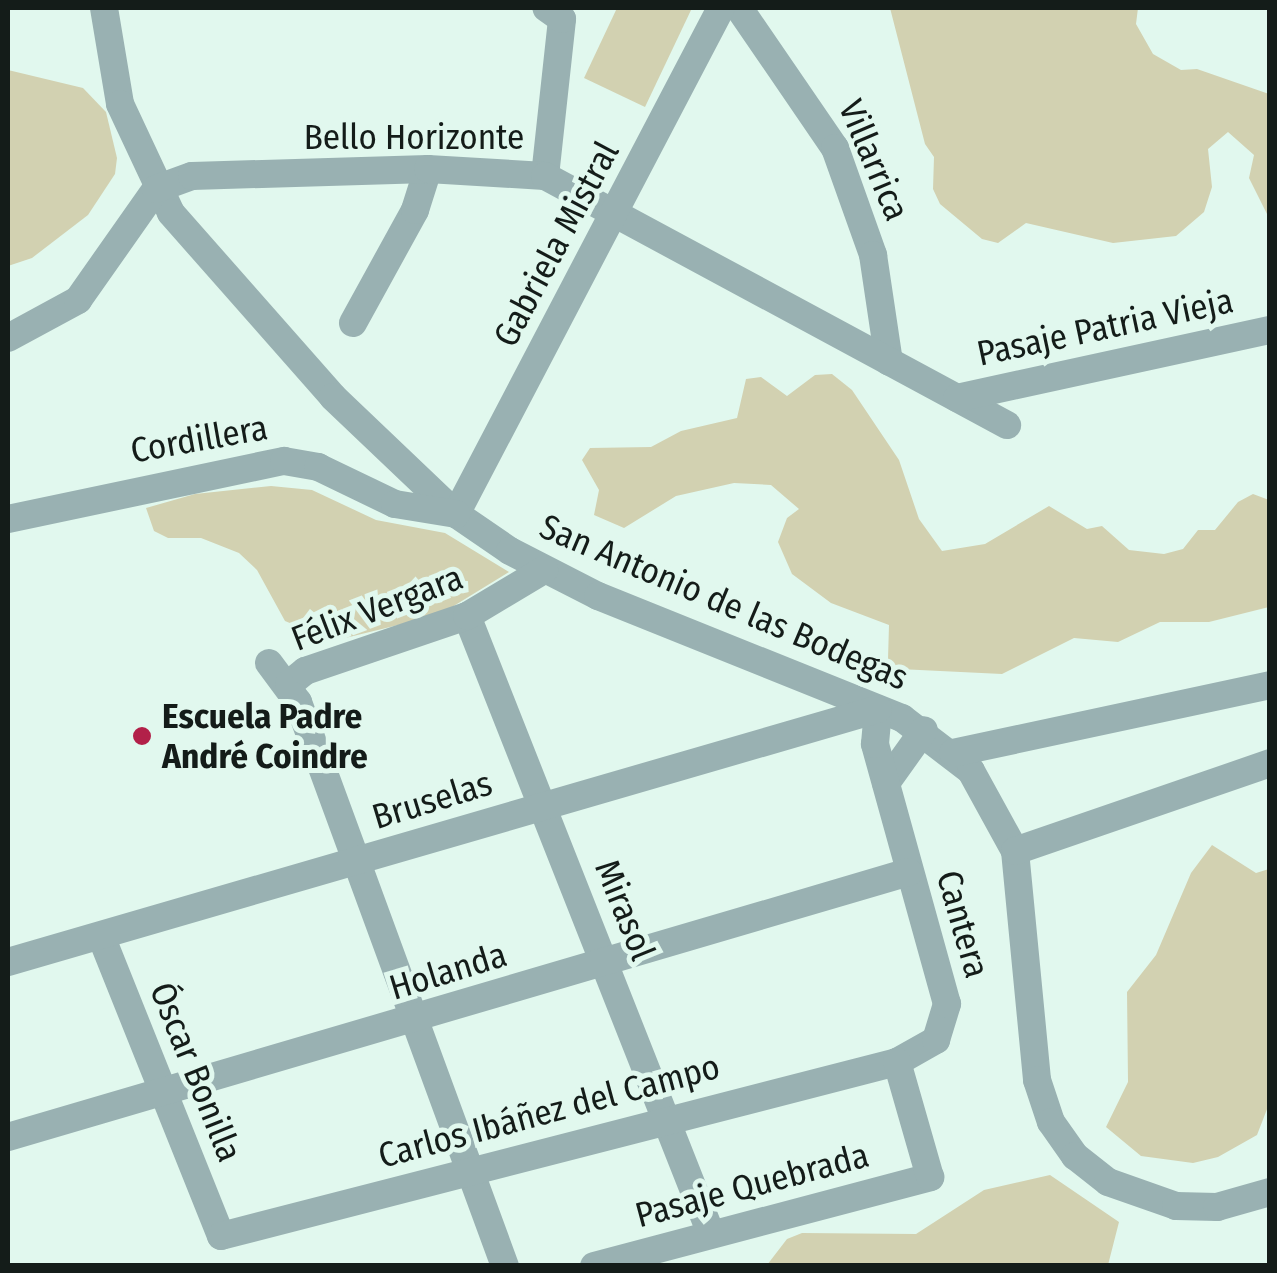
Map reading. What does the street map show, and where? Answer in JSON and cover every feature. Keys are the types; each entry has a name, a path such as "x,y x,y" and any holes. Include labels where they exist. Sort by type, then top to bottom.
{"street":[{"name":"San Antonio de las Bodegas","path":"104,8 120,104 156,189 188,237 312,374 456,514 544,570 924,730 953,752 987,791 1015,851 1035,1065 1045,1109 1062,1140 1108,1182 1156,1202 1217,1206 1270,1192"},
{"path":"545,176 562,19 546,8"},
{"name":"Gabriela Mistral","path":"456,514 721,8"},
{"name":"Villarrica","path":"739,8 818,115 842,166 873,254 889,362"},
{"name":"Bello Horizonte","path":"156,189 192,176 428,169 545,176 617,210 1007,425"},
{"path":"353,322 415,210 428,169"},
{"path":"8,338 78,300 156,189"},
{"name":"Pasaje Patria Vieja","path":"957,398 1270,330"},
{"name":"Cordillera","path":"8,519 284,461 318,467 395,504 456,514"},
{"name":"Félix Vergara","path":"288,684 304,670 467,616 544,570"},
{"name":"Mirasol","path":"467,616 711,1234"},
{"path":"268,663 288,684 474,1169 505,1266"},
{"path":"953,752 1270,685"},
{"name":"Cantera","path":"878,709 875,744 947,1018 936,1040 897,1062"},
{"name":"Bruselas","path":"10,953 101,936 878,709"},
{"path":"886,784 924,730"},
{"path":"1015,851 1270,763"},
{"name":"Holanda","path":"8,1137 910,872"},
{"name":"Óscar Bonilla","path":"101,936 221,1236"},
{"name":"Carlos Ibáñez del Campo","path":"221,1236 897,1062"},
{"name":"Pasaje Quebrada","path":"594,1266 930,1177 897,1062"}],"green space":[{"path":"617,8 692,8 645,107 584,78"},
{"path":"890,8 1138,8 1136,24 1153,54 1181,70 1197,69 1269,94 1269,218 1249,178 1254,155 1228,132 1208,149 1212,187 1204,212 1176,236 1113,243 1026,223 998,243 982,239 940,204 933,189 934,157 925,144"},
{"path":"8,70 83,88 106,112 117,158 115,174 88,215 32,258 8,266"},
{"path":"832,374 852,390 899,460 919,519 942,551 985,544 1049,506 1087,529 1102,526 1129,550 1164,554 1183,549 1198,530 1215,530 1238,502 1253,494 1269,500 1269,607 1209,622 1160,622 1118,642 1074,638 1002,674 899,669 888,659 889,625 831,603 792,574 778,542 787,518 799,509 771,485 734,483 676,496 624,528 594,515 599,490 582,460 590,448 651,447 681,431 737,418 746,379 761,377 787,396 815,375"},
{"path":"271,486 312,490 376,520 445,533 509,572 439,615 333,641 285,621 257,570 239,553 201,538 168,538 154,531 146,508 195,494"},
{"path":"1212,845 1256,873 1269,869 1269,1104 1257,1135 1218,1157 1193,1163 1141,1156 1106,1127 1128,1082 1127,992 1156,955 1191,873"},
{"path":"1050,1175 1119,1222 1108,1265 767,1265 787,1239 802,1233 916,1234 984,1190"}],"place":[{"name":"Escuela Padre André Coindre","path":"142,736"}]}
